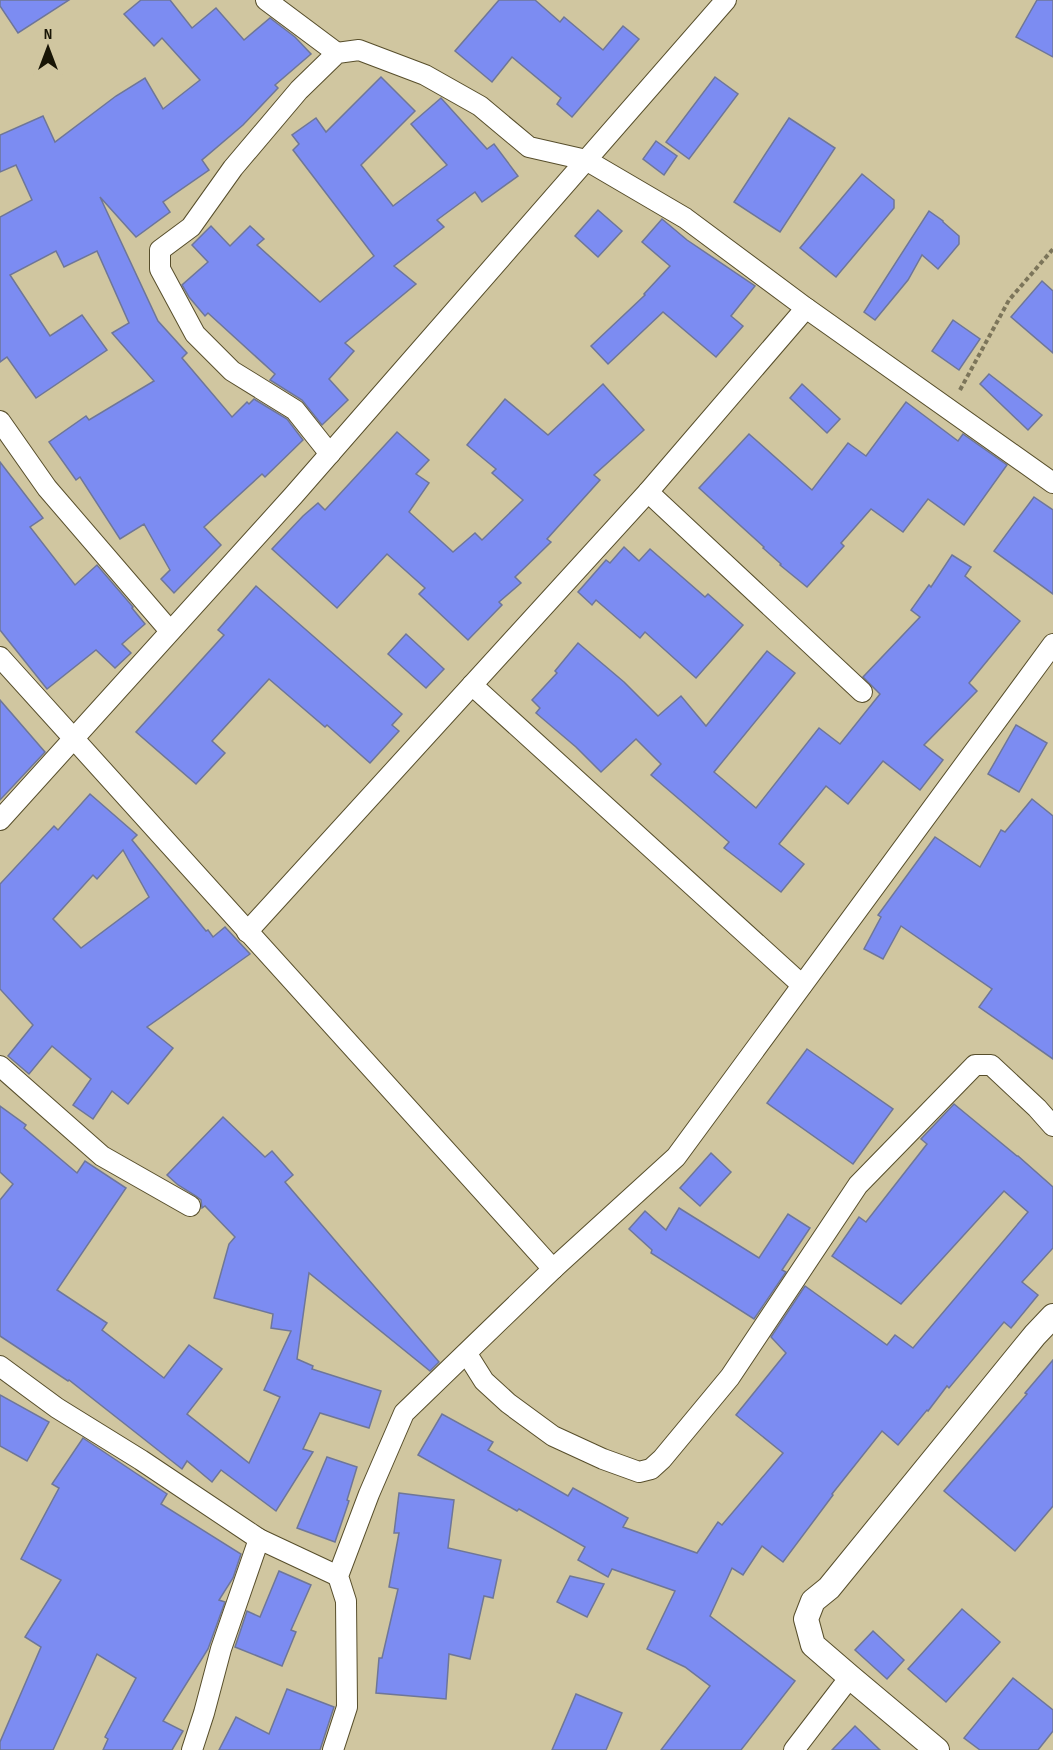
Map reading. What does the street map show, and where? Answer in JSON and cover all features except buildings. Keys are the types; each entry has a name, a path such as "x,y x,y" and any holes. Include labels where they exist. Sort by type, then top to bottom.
{"street":[{"path":"266,0 337,53"},
{"path":"0,820 330,453 726,0"},
{"path":"330,453 295,410 232,371 195,334 160,269 160,250 191,227 233,168 291,99 337,53 359,50 425,75 480,106 529,147 586,160 685,218 806,308 1053,483"},
{"path":"247,932 648,492 806,308"},
{"path":"0,421 47,488 170,631"},
{"path":"648,492 862,692"},
{"path":"333,1750 347,1707 346,1601 338,1576 369,1494 404,1413 554,1269 676,1157 1053,644"},
{"path":"0,657 554,1269"},
{"path":"472,685 802,985"},
{"path":"0,1065 102,1156 190,1206"},
{"path":"467,1354 484,1381 508,1403 554,1436 603,1459 639,1472 651,1469 662,1459 730,1377 858,1185 975,1065 991,1065 1053,1125"},
{"path":"937,1750 813,1644 806,1619 813,1601 828,1588 1053,1316"},
{"path":"0,1366 57,1408 141,1460 259,1539 338,1576"},
{"path":"192,1750 220,1650 259,1539"},
{"path":"794,1750 850,1677"}],"path":[{"path":"950,410 1009,300 1053,249"}]}
